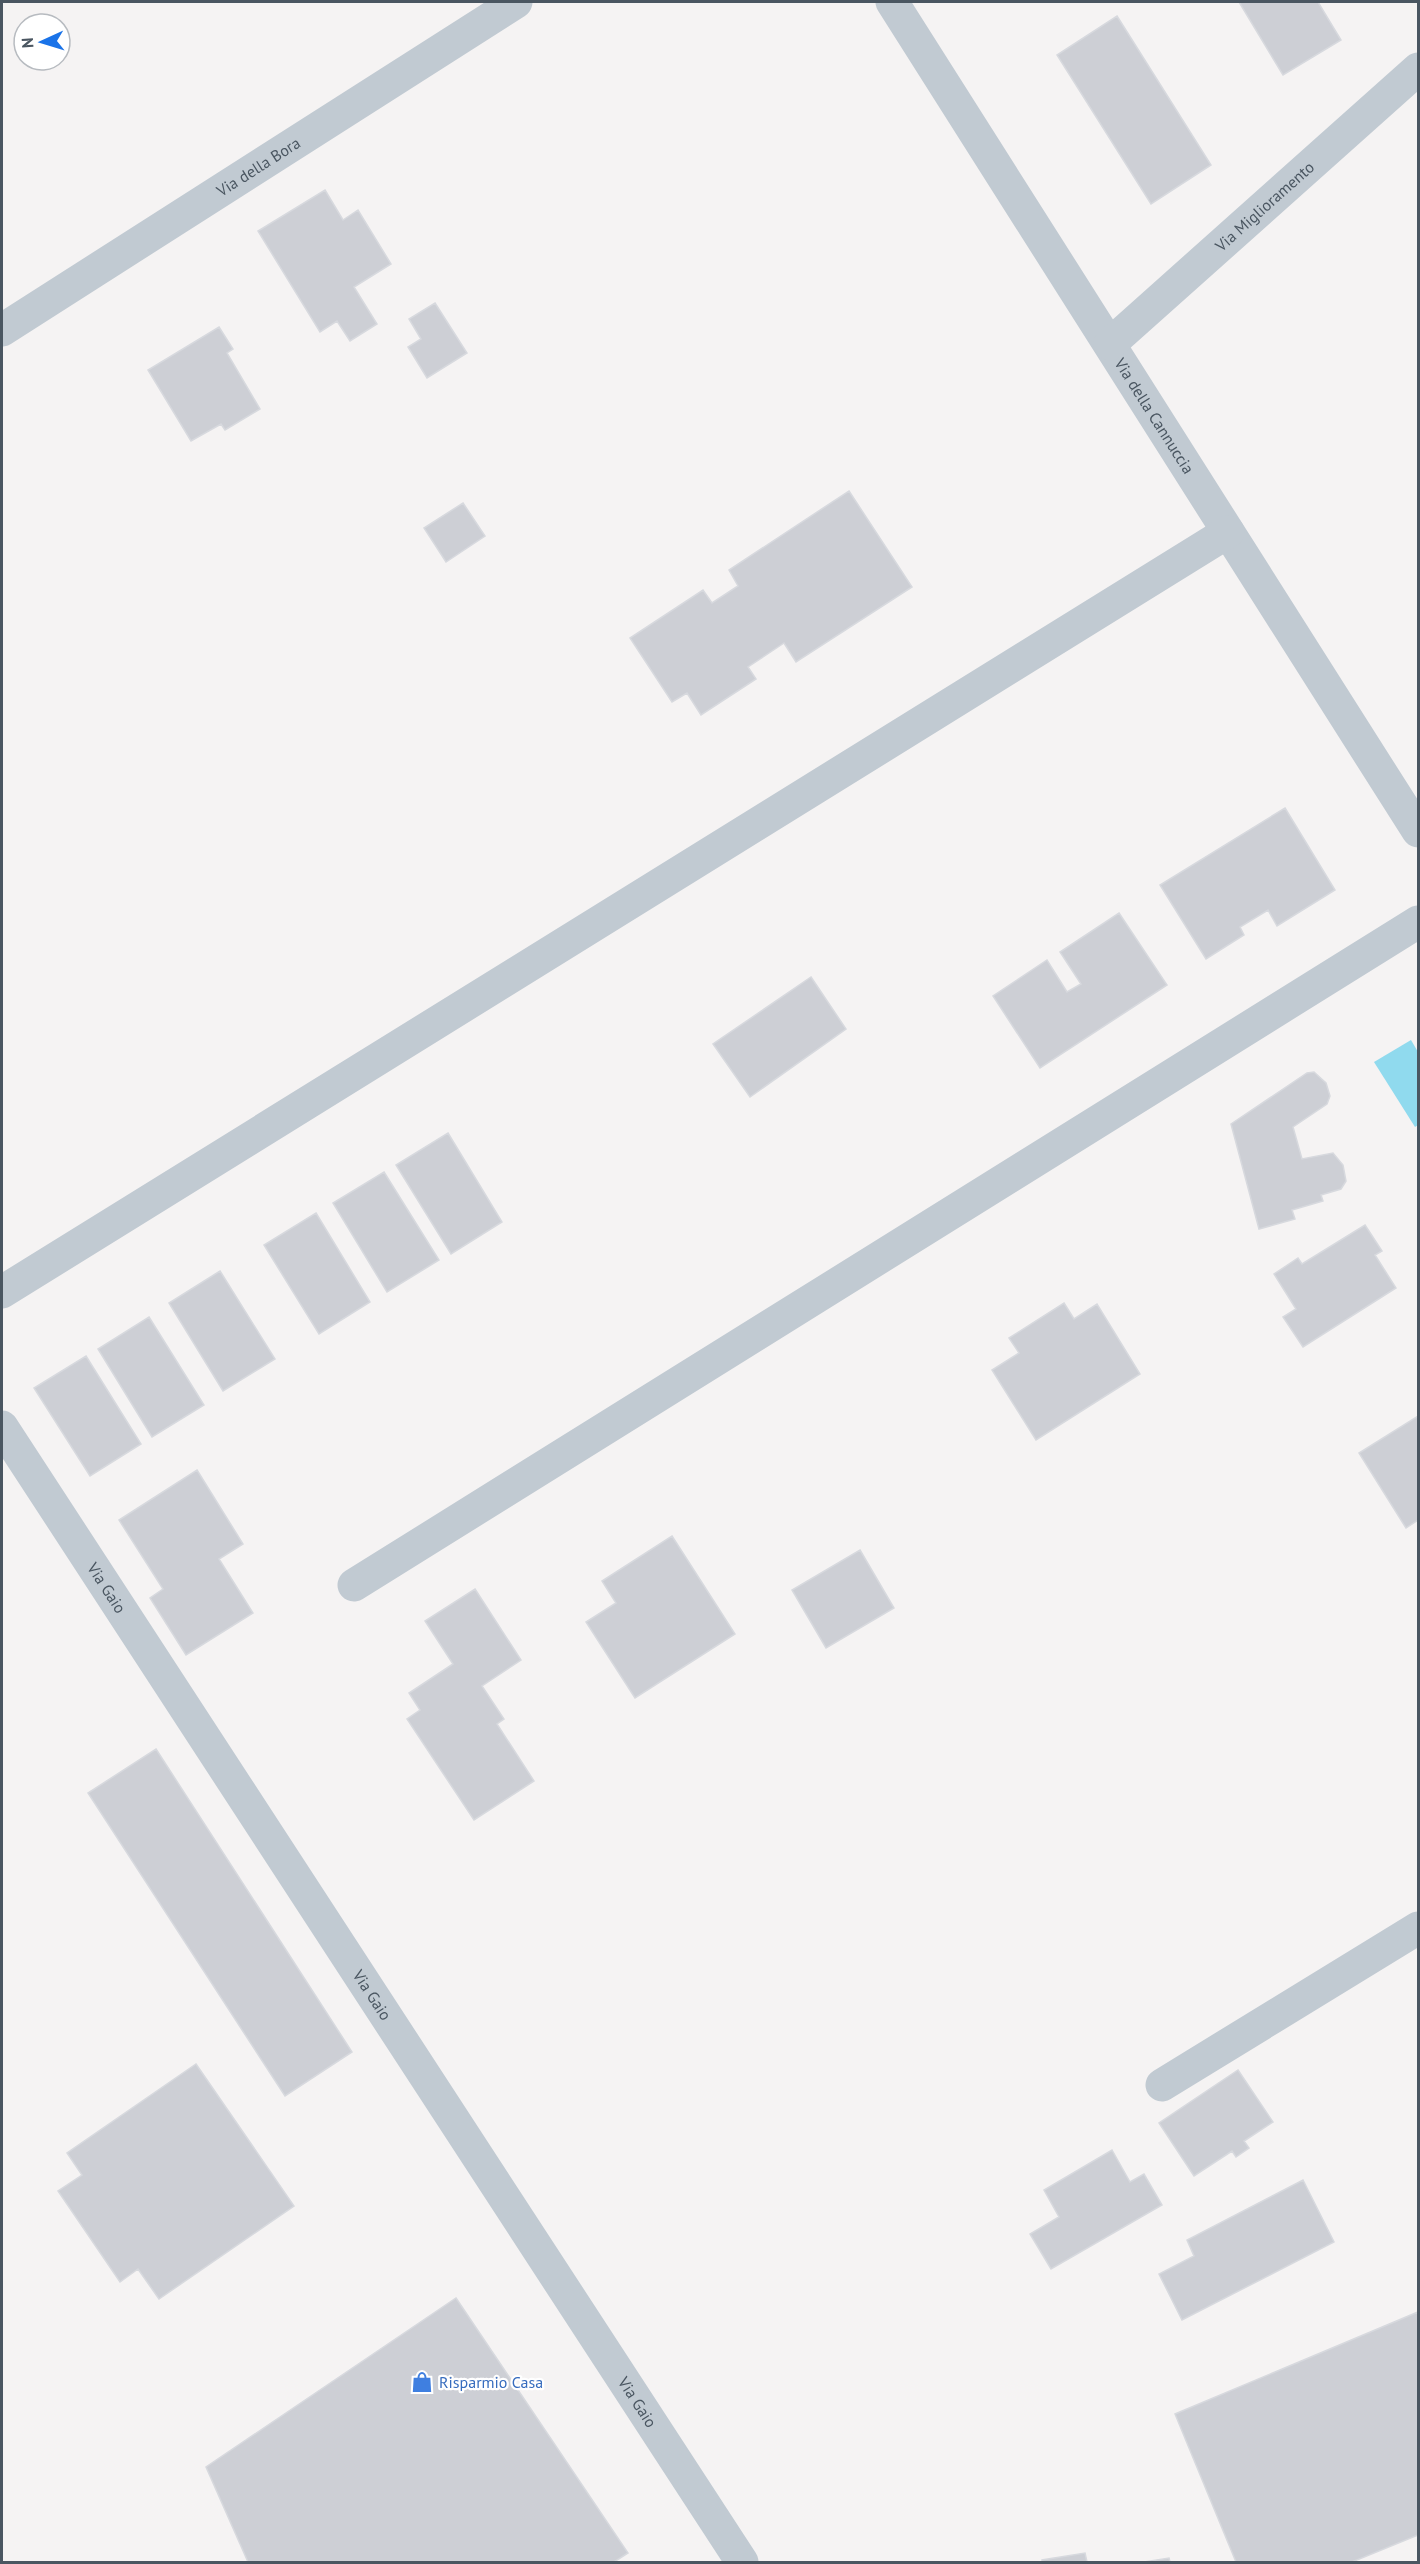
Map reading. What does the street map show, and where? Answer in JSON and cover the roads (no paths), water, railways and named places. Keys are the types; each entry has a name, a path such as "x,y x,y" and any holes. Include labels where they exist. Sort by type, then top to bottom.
{"street":[{"name":"Via della Bora","path":"2,330 516,2"},
{"name":"Via della Cannuccia","path":"892,2 1419,831"},
{"name":"Via Miglioramento","path":"1110,344 1419,69"},
{"path":"2,1292 1228,532"},
{"path":"354,1585 1419,922"},
{"name":"Via Gaio","path":"2,1427 742,2562"},
{"path":"1162,2085 1419,1928"}],"water":[{"path":"1411,1040 1418,1052 1418,1125 1415,1127 1374,1062"}],"place":[{"name":"Risparmio Casa","path":"422,2382"}]}
